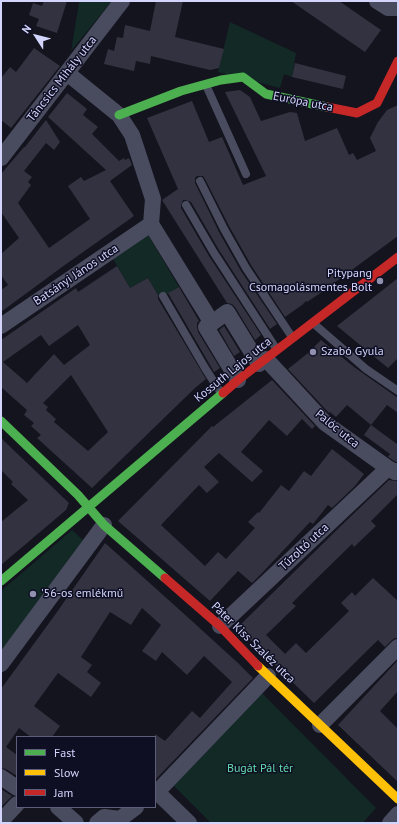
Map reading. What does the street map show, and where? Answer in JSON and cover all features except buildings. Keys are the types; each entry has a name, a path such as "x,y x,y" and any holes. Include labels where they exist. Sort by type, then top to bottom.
{"street":[{"name":"Táncsics Mihály utca","path":"3,151 67,73 122,1"},
{"name":"Európa utca","path":"119,115 181,91 221,80 243,77 266,94 357,113 377,103 398,61"},
{"path":"67,73 119,115 132,135 153,199 151,224 212,323 206,327 238,380"},
{"name":"Batsányi János utca","path":"1,326 151,224"},
{"name":"Kossuth Lajos utca","path":"1,581 221,393 398,257"},
{"name":"Palóc utca","path":"212,323 227,312 325,422 393,468"},
{"name":"Páter Kiss Szaléz utca","path":"1,421 78,495 104,525 220,626 268,676 398,799"},
{"name":"Tűzoltó utca","path":"220,626 393,468"},
{"path":"1,664 104,525"},
{"path":"320,725 398,647"},
{"path":"189,823 156,792 268,676"},
{"path":"1,777 16,787"},
{"path":"1,821 16,805"},
{"path":"59,808 76,823"},
{"path":"97,823 104,817 120,819 135,808"},
{"path":"390,823 398,814"}],"lane":[{"path":"206,84 246,174"},
{"path":"200,180 224,229 246,268 293,338"},
{"path":"186,205 218,259 268,358"},
{"path":"163,296 204,368 221,393"},
{"path":"312,323 366,369 398,391"}],"green space":[{"path":"79,1 112,1 71,51 79,3"},
{"path":"230,22 296,53 292,77 284,74 280,88 218,72"},
{"path":"144,228 179,287 160,298 148,278 130,288 109,252"},
{"path":"72,530 83,540 1,651 1,591"},
{"name":"Bugát Pál tér","path":"259,690 376,808 363,823 211,823 172,784"}],"traffic: fast":[{"path":"119,115 181,91 221,80 243,77 266,94 327,107"},
{"path":"1,581 223,393"},
{"path":"1,421 78,495 104,525 165,578"}],"traffic: slow":[{"path":"258,666 398,799"}],"traffic: jam":[{"path":"327,107 357,113 377,103 398,61"},
{"path":"223,393 398,257"},
{"path":"165,578 220,626 258,666"}],"place":[{"name":"Pitypang Csomagolásmentes Bolt","path":"380,281"},
{"name":"Szabó Gyula","path":"313,352"},
{"name":"'56-os emlékmű","path":"33,594"}]}
